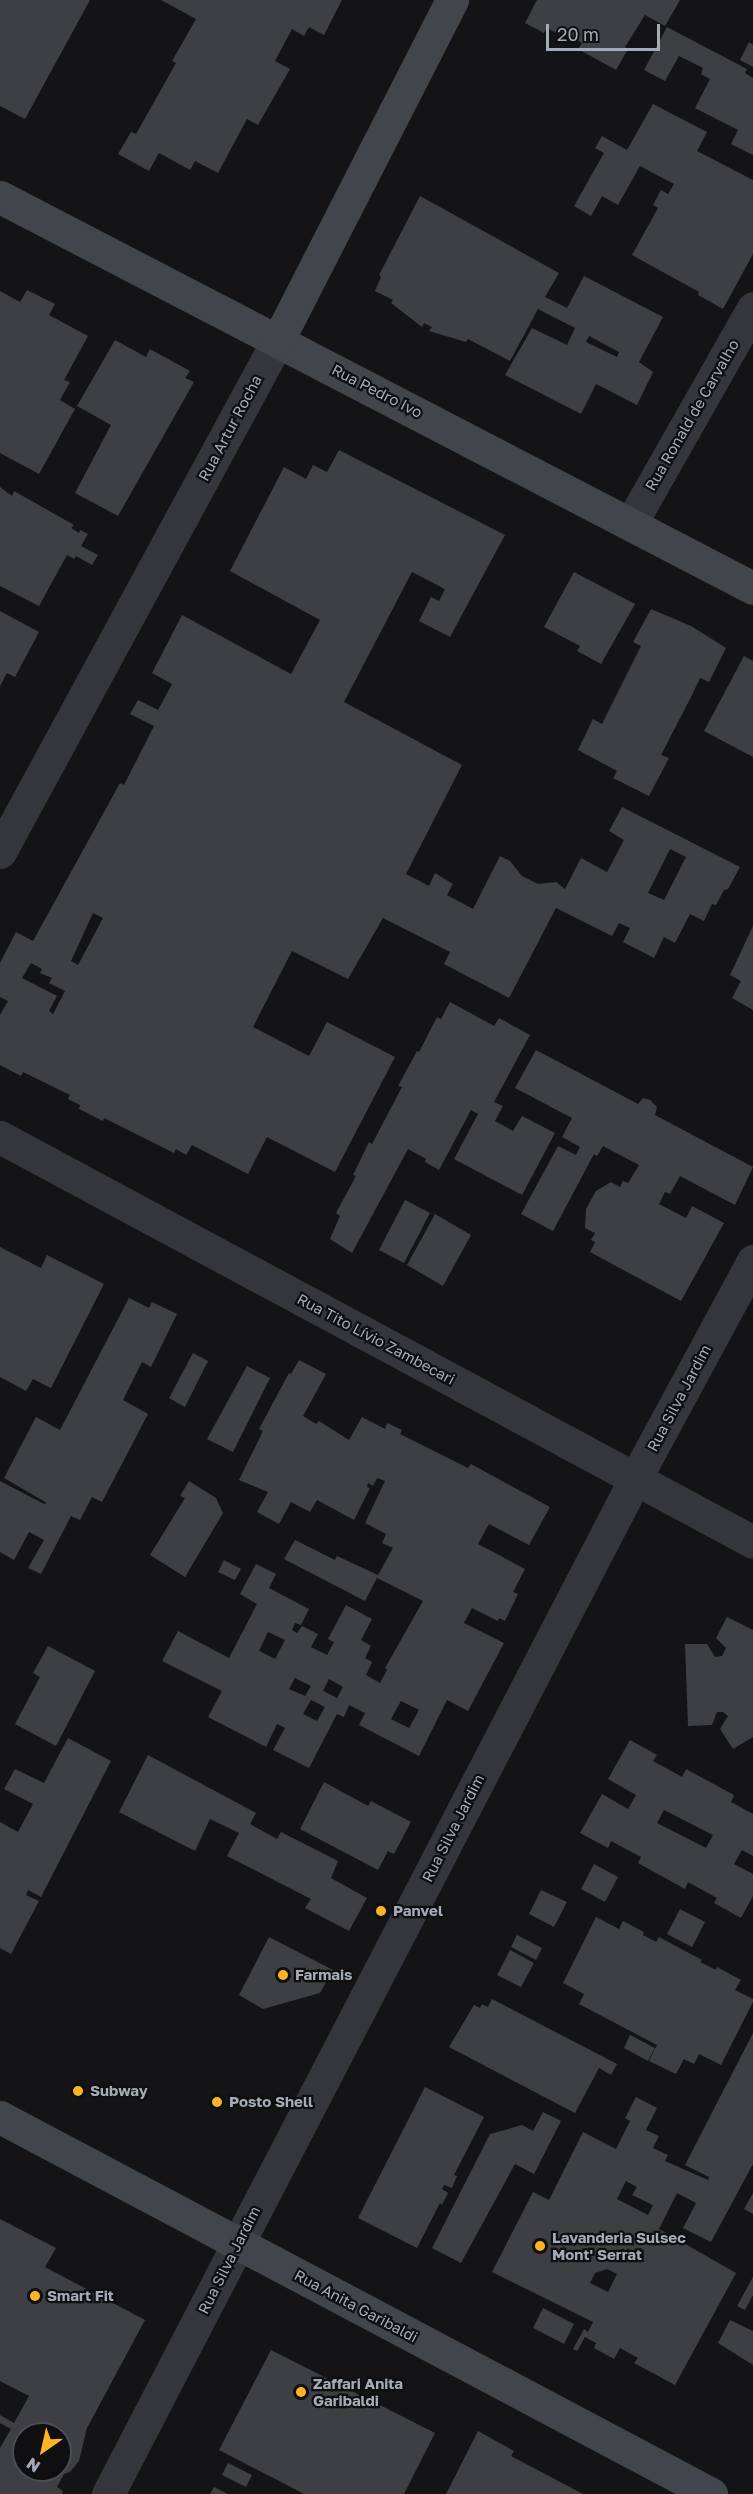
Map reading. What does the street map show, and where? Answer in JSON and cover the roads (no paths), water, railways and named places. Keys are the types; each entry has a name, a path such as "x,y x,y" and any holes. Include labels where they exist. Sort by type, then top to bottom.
{"street":[{"name":"Rua Artur Rocha","path":"0,852 278,340 453,0"},
{"name":"Rua Pedro Ivo","path":"0,197 753,588"},
{"name":"Rua Ronald de Carvalho","path":"631,523 753,308"},
{"name":"Rua Tito Lívio Zambecari","path":"0,1137 753,1542"},
{"name":"Rua Silva Jardim","path":"108,2494 635,1479 753,1261"},
{"name":"Rua Anita Garibaldi","path":"0,2117 711,2494"}],"place":[{"name":"Panvel","path":"381,1911"},
{"name":"Farmais","path":"283,1975"},
{"name":"Subway","path":"78,2091"},
{"name":"Posto Shell","path":"217,2102"},
{"name":"Lavanderia Sulsec Mont' Serrat","path":"540,2246"},
{"name":"Smart Fit","path":"35,2296"},
{"name":"Zaffari Anita Garibaldi","path":"301,2392"}]}
